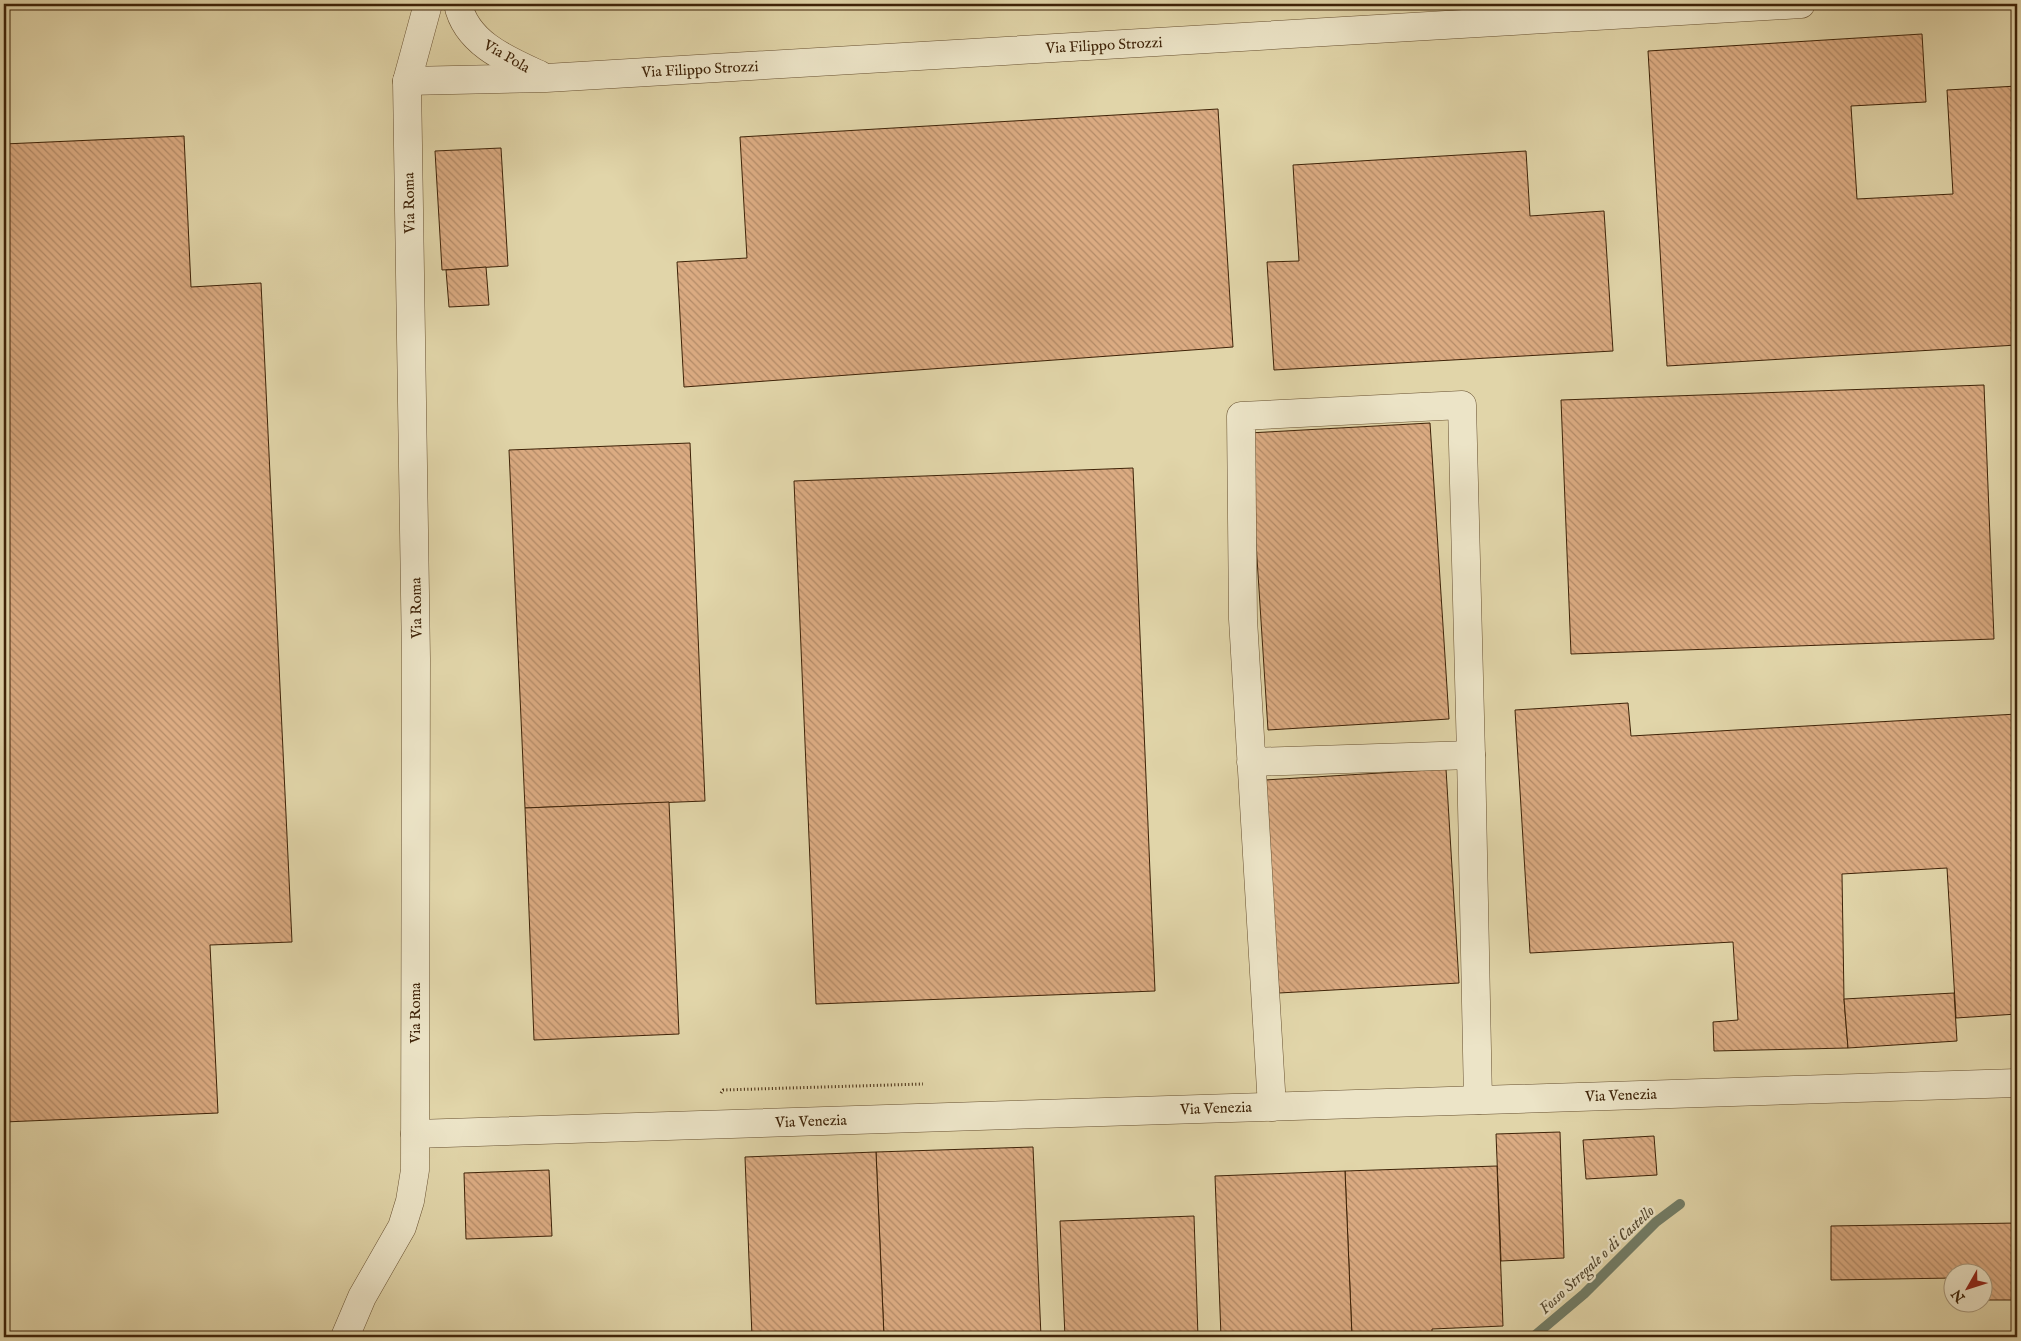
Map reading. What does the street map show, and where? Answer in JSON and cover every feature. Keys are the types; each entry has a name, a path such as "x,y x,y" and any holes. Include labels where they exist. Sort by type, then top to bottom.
{"street":[{"path":"408,81 428,4"},
{"name":"Via Pola","path":"458,4 473,34 490,49 546,78"},
{"name":"Via Filippo Strozzi","path":"408,81 546,78 1801,4"},
{"name":"Via Roma","path":"345,1337 362,1297 402,1227 410,1201 415,1170 416,648 408,81"},
{"path":"1272,1107 1243,619 1240,416 1462,405 1478,1100"},
{"path":"1251,762 1471,755"},
{"name":"Via Venezia","path":"415,1134 2017,1083"}],"building":[{"path":"1922,34 1926,102 1851,106 1857,199 1953,194 1947,90 2017,86 2017,345 1667,366 1648,51"},
{"path":"1218,109 1233,347 684,387 677,262 747,258 740,137"},
{"path":"184,136 191,287 261,283 292,942 210,945 218,1113 4,1122 4,144"},
{"path":"501,148 508,266 442,270 435,151"},
{"path":"1526,151 1530,216 1604,211 1613,351 1274,370 1267,262 1299,261 1293,165"},
{"path":"486,267 489,305 449,307 446,270"},
{"path":"1984,385 1994,639 1571,654 1561,400"},
{"path":"1430,423 1449,719 1268,730 1249,433"},
{"path":"690,443 705,801 525,808 509,450"},
{"path":"1133,468 1155,991 816,1004 794,481"},
{"path":"1628,703 1631,736 2017,714 2017,1014 1956,1018 1947,868 1842,874 1844,999 1848,1048 1714,1051 1713,1022 1738,1020 1733,942 1530,953 1515,710"},
{"path":"1446,769 1459,983 1279,993 1265,780"},
{"path":"669,802 679,1034 534,1040 525,808"},
{"path":"1954,993 1957,1041 1848,1048 1844,999"},
{"path":"1560,1132 1564,1258 1501,1261 1496,1134"},
{"path":"1654,1136 1657,1175 1586,1179 1583,1140"},
{"path":"1033,1147 1041,1337 884,1337 876,1152"},
{"path":"876,1152 884,1337 752,1337 745,1157"},
{"path":"1497,1166 1503,1326 1432,1329 1432,1337 1352,1337 1345,1171"},
{"path":"549,1170 552,1236 466,1239 464,1173"},
{"path":"1345,1171 1352,1337 1221,1337 1215,1176"},
{"path":"1194,1216 1198,1337 1065,1337 1060,1221"},
{"path":"2017,1223 2017,1300 1994,1300 1994,1264 1944,1264 1944,1278 1831,1280 1831,1226"}],"waterway":[{"name":"Fosso Stregale o di Castello","path":"1533,1337 1584,1294 1656,1222 1680,1204"}]}
